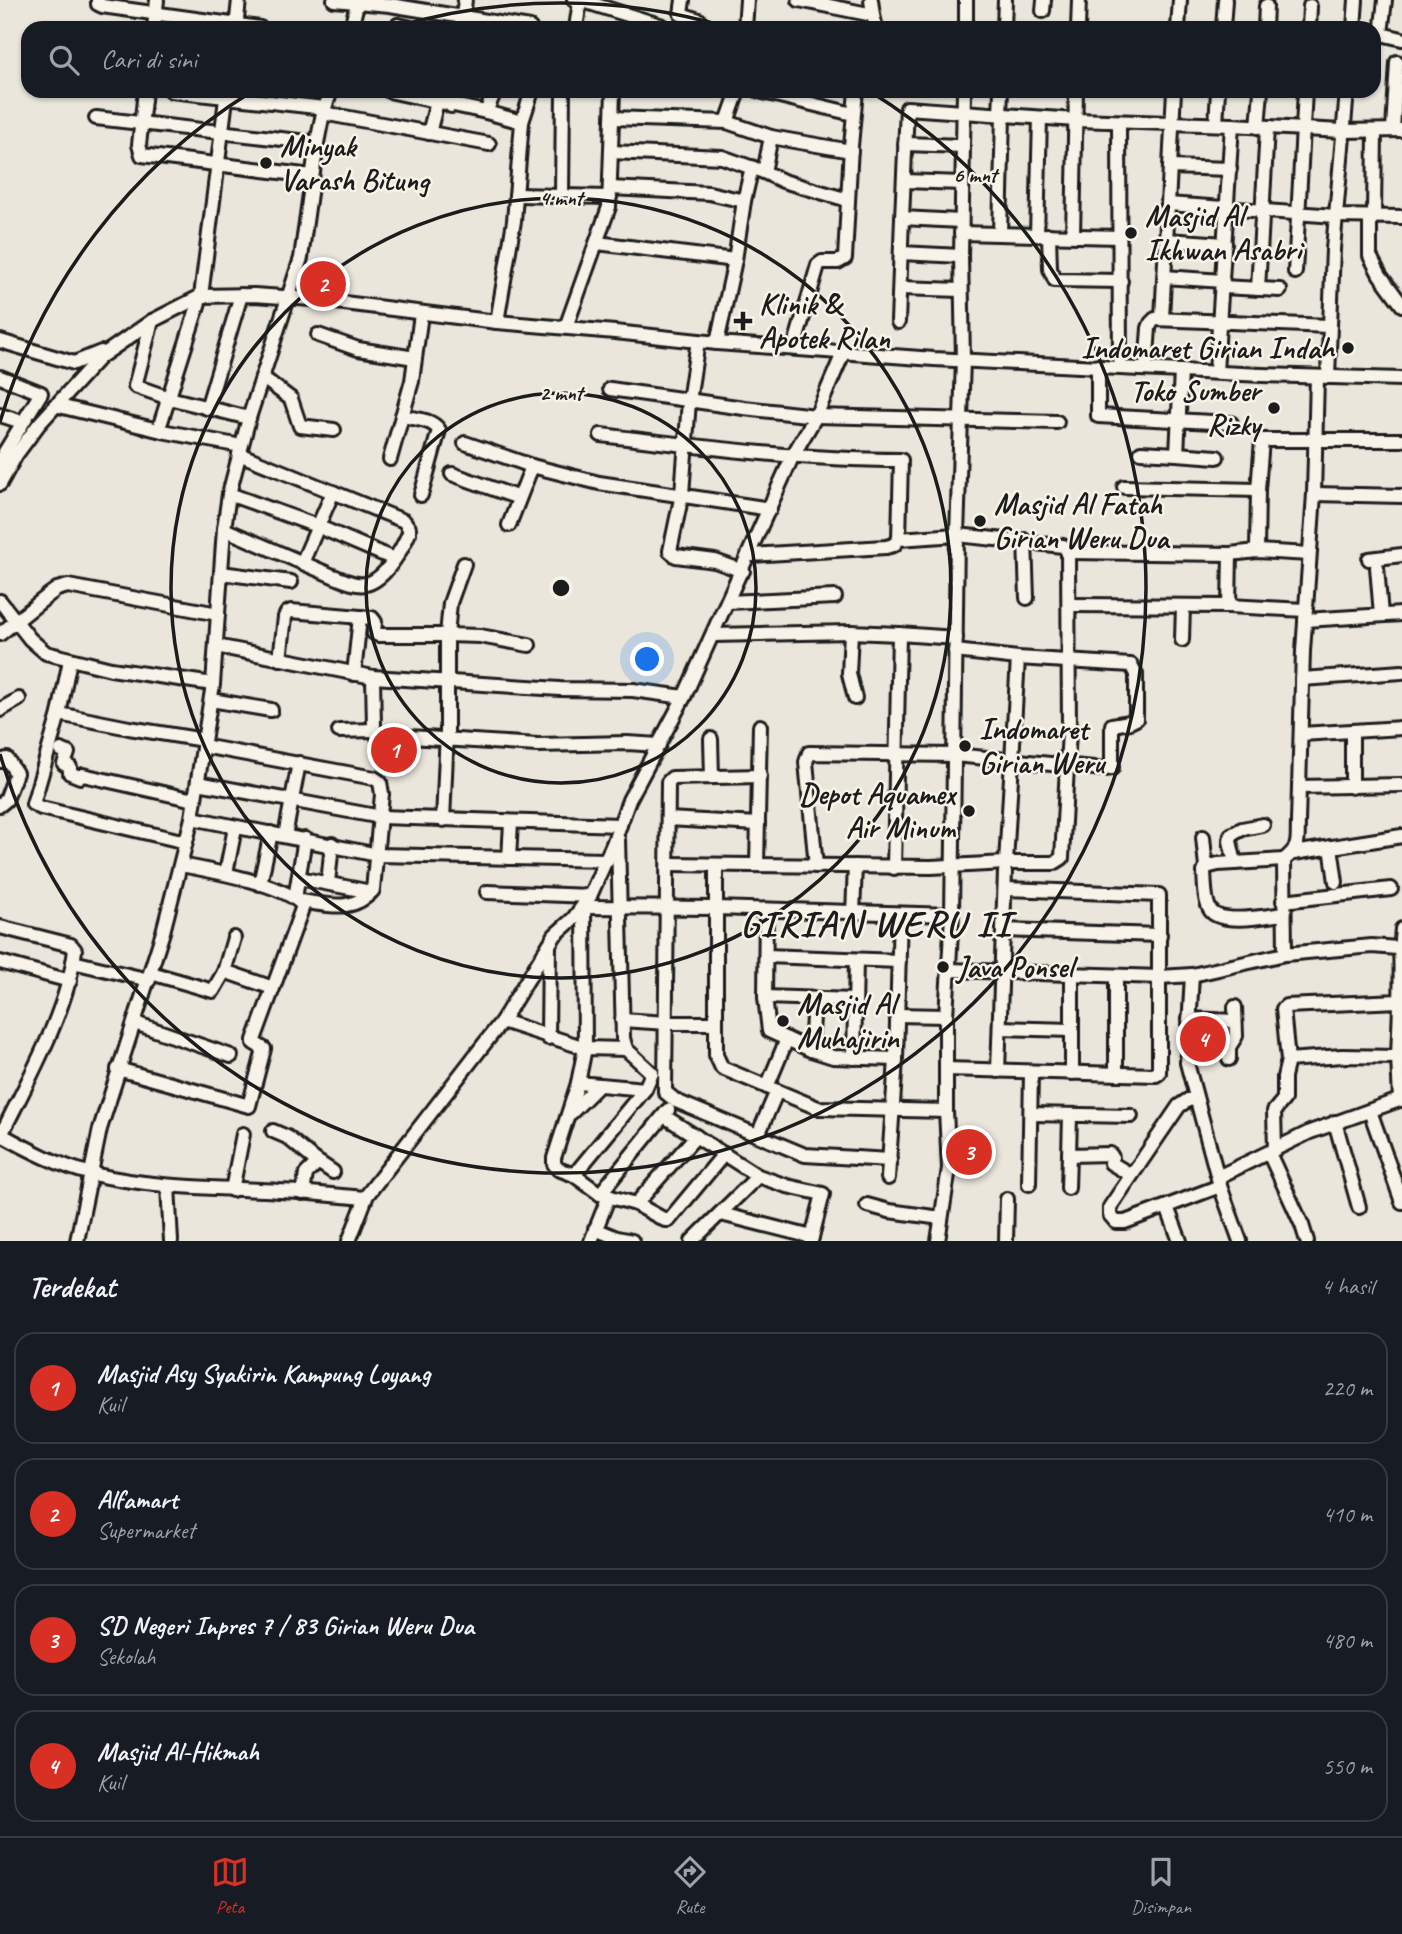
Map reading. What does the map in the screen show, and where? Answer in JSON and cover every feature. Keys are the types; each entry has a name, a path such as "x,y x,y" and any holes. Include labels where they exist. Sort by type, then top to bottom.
{"street":[{"path":"98,0 100,5 157,6 216,21"},
{"path":"237,21 239,0"},
{"path":"334,0 358,1 491,21"},
{"path":"463,16 465,0"},
{"path":"576,21 578,0 647,21"},
{"path":"683,0 681,14 699,21"},
{"path":"746,21 747,0"},
{"path":"799,0 872,21"},
{"path":"871,0 875,21"},
{"path":"966,0 966,21"},
{"path":"1004,21 1006,0"},
{"path":"1078,21 1079,0"},
{"path":"1178,21 1180,0"},
{"path":"1224,21 1225,0"},
{"path":"1354,21 1356,0"},
{"path":"1385,0 1381,34 1402,39"},
{"path":"353,21 358,1"},
{"path":"1265,21 1266,6"},
{"path":"1309,21 1310,6"},
{"path":"898,322 907,108 1119,122 1216,124 1303,130 1398,130 1397,62"},
{"path":"144,98 139,151 142,155 313,176"},
{"path":"160,422 201,296 226,98"},
{"path":"250,98 489,144"},
{"path":"77,1241 100,1129 150,977 192,818 213,684 229,494 249,418 300,258 317,143 329,98"},
{"path":"420,98 522,122"},
{"path":"451,106 454,98"},
{"path":"486,112 492,98"},
{"path":"497,322 511,241 522,122 530,98"},
{"path":"562,196 563,98"},
{"path":"566,327 597,243 610,192 613,98"},
{"path":"727,122 736,98"},
{"path":"788,98 853,114"},
{"path":"794,348 818,265 822,262 838,262 845,258 855,98"},
{"path":"938,1241 949,1168 946,1016 952,915 957,535 963,360 961,227 964,98"},
{"path":"1000,233 1001,98"},
{"path":"1073,235 1076,98"},
{"path":"1162,318 1173,98"},
{"path":"1216,124 1218,98"},
{"path":"1258,289 1262,211 1261,98"},
{"path":"1295,272 1305,98"},
{"path":"1285,954 1283,907 1289,857 1297,833 1305,615 1316,439 1329,326 1346,98"},
{"path":"429,133 437,102"},
{"path":"613,117 727,122 771,137 851,151"},
{"path":"96,118 317,143"},
{"path":"1040,118 1043,235 1050,270 1055,280 1121,281"},
{"path":"1119,122 1120,367"},
{"path":"1216,372 1232,125"},
{"path":"1375,131 1370,256 1402,305"},
{"path":"717,343 735,260 744,201 771,137"},
{"path":"905,144 963,146"},
{"path":"611,152 731,159 783,181 848,200"},
{"path":"1170,167 1230,169"},
{"path":"904,181 962,183"},
{"path":"516,195 709,193 744,201"},
{"path":"1168,204 1298,214 1402,217"},
{"path":"902,218 1000,233 1119,237"},
{"path":"1167,240 1225,244"},
{"path":"597,243 735,260"},
{"path":"901,253 961,256"},
{"path":"1164,277 1280,290"},
{"path":"900,288 961,290"},
{"path":"207,408 241,295"},
{"path":"0,341 74,363 111,348 152,321 201,296 241,295 289,297 421,314 717,343 963,360 1402,379"},
{"path":"390,459 412,381 421,314"},
{"path":"1146,369 1150,323 1162,318 1329,326"},
{"path":"152,321 135,385 169,398 249,418"},
{"path":"318,335 358,349 415,358"},
{"path":"698,341 689,401 682,494 669,547 671,554 715,561 743,571"},
{"path":"0,484 23,443 55,405 111,348"},
{"path":"349,1241 365,1198 502,1021 549,944 586,903 607,860 632,792 684,697 793,455 816,416 844,351"},
{"path":"1098,366 1098,416 1231,423"},
{"path":"1177,454 1181,371"},
{"path":"0,377 41,393 1,455 3,474 0,484"},
{"path":"262,377 291,399 300,426 334,430"},
{"path":"610,389 816,416 1057,422"},
{"path":"55,405 240,450 407,523 409,533 379,577 363,584 350,583 224,529"},
{"path":"0,415 22,422"},
{"path":"402,416 430,422 437,425 439,430 421,495"},
{"path":"601,435 793,455 901,460 899,539 894,545 750,555"},
{"path":"1257,551 1262,440 1402,440"},
{"path":"465,443 532,466 598,483 770,509"},
{"path":"1141,452 1217,457"},
{"path":"509,525 532,466"},
{"path":"452,474 519,498"},
{"path":"1124,487 1258,490"},
{"path":"302,563 333,492"},
{"path":"229,494 394,558"},
{"path":"1314,494 1402,496"},
{"path":"668,864 1006,867 1054,863 1062,858 1068,764 1068,552 1063,546 1025,540 957,535 899,539"},
{"path":"1025,540 1027,598"},
{"path":"1068,552 1230,554 1257,551 1309,554"},
{"path":"1229,606 1230,554"},
{"path":"1381,615 1373,563 1402,555"},
{"path":"443,820 447,740 447,635 450,603 464,564"},
{"path":"221,573 291,582"},
{"path":"0,634 57,589 68,586 218,614"},
{"path":"728,602 835,597"},
{"path":"0,601 41,650 70,660 213,684"},
{"path":"1069,605 1229,606 1305,615 1402,614"},
{"path":"1182,640 1183,606"},
{"path":"281,659 287,613 296,611 374,620 374,633 378,635 480,636 529,645"},
{"path":"354,674 360,617"},
{"path":"713,635 851,632 899,634 1018,658 1128,664 1135,671 1134,721 1112,725 1111,769 954,755 814,752 806,757 816,866"},
{"path":"851,632 849,674 855,698"},
{"path":"894,867 899,634"},
{"path":"216,646 373,677 560,690 633,690 684,697"},
{"path":"998,1071 1018,658"},
{"path":"70,660 59,713 35,791 34,805 186,842"},
{"path":"1303,679 1402,672"},
{"path":"373,677 374,730 377,735 384,737 537,745 659,745"},
{"path":"0,710 19,699"},
{"path":"211,700 271,709"},
{"path":"59,713 374,778 380,782 382,787 378,855 371,892 358,903 349,906 297,900 226,873 181,866"},
{"path":"757,865 760,726"},
{"path":"1301,734 1402,729"},
{"path":"340,731 374,730"},
{"path":"1353,732 1353,787"},
{"path":"711,739 712,777"},
{"path":"61,750 68,753 64,764 69,767 69,773 194,800"},
{"path":"0,762 10,761 16,773 6,800 0,805"},
{"path":"285,836 299,763"},
{"path":"760,776 670,778 666,908 667,1023 659,1075 666,1095 676,1101 805,1155 890,1160"},
{"path":"198,783 380,817 619,828"},
{"path":"1299,787 1402,785"},
{"path":"192,818 378,855 607,860"},
{"path":"668,819 758,824"},
{"path":"509,859 511,823"},
{"path":"1235,863 1231,835 1242,829 1263,825"},
{"path":"226,873 235,828"},
{"path":"619,828 622,1020 626,1049"},
{"path":"260,884 271,833"},
{"path":"1206,867 1289,857 1402,836"},
{"path":"1203,837 1205,890 1209,909 1213,914 1232,919 1283,907 1391,889"},
{"path":"118,1069 249,1106 264,1049 254,1043 254,1040 302,909 297,900 305,839"},
{"path":"328,883 332,845"},
{"path":"1332,847 1336,882"},
{"path":"716,865 715,1023 718,1063 733,1074 818,1108 946,1111"},
{"path":"853,913 855,866"},
{"path":"299,878 371,892"},
{"path":"946,1069 1158,1074 1160,897 1156,894 1005,889"},
{"path":"487,892 620,908 952,915"},
{"path":"586,903 585,1048 578,1083 554,1160 558,1169 574,1175 604,1195 636,1204 669,1220 724,1154"},
{"path":"766,910 765,997 769,1031 833,1057 896,1059"},
{"path":"888,1178 896,1059 900,914"},
{"path":"0,928 71,945 75,950 70,981 47,1038 0,1135 38,1154 90,1174 168,1186 365,1198"},
{"path":"1196,1099 1188,1100 1179,1106 1110,1207 1112,1219 1125,1222 1167,1207 1219,1182 1272,1151 1335,1122 1401,1100 1402,929"},
{"path":"1004,930 1160,934"},
{"path":"74,962 213,991 223,972 234,938"},
{"path":"548,1038 549,944"},
{"path":"949,970 1160,977 1192,975 1285,954 1372,946 1400,950"},
{"path":"766,956 899,961"},
{"path":"854,1058 856,960"},
{"path":"0,961 70,981"},
{"path":"223,972 273,988"},
{"path":"1072,975 1072,1073"},
{"path":"1192,975 1187,1063 1219,1182 1240,1241"},
{"path":"1116,976 1116,1074"},
{"path":"765,997 854,1000"},
{"path":"811,1050 814,1000"},
{"path":"1307,1241 1272,1151 1274,1111 1284,1099 1284,1077 1288,1060 1283,1009 1286,1006 1401,1001"},
{"path":"1229,1059 1229,1046 1236,1036 1235,1007"},
{"path":"896,1015 946,1016"},
{"path":"1189,1019 1235,1021"},
{"path":"622,1020 715,1023"},
{"path":"502,1021 585,1048 626,1049 659,1075"},
{"path":"135,1023 231,1056"},
{"path":"1000,1028 1072,1030"},
{"path":"758,1135 788,1039"},
{"path":"1288,1060 1400,1056"},
{"path":"1028,1184 1031,1073"},
{"path":"574,1175 659,1075"},
{"path":"578,1083 645,1090"},
{"path":"568,1116 598,1086"},
{"path":"632,1241 593,1235 604,1195 676,1101"},
{"path":"1370,1111 1402,1202"},
{"path":"1031,1114 1131,1116"},
{"path":"1068,1188 1070,1115"},
{"path":"664,1116 758,1176 823,1194 811,1239 721,1214"},
{"path":"1335,1122 1359,1207"},
{"path":"273,1131 287,1137 333,1172"},
{"path":"232,1190 243,1134"},
{"path":"636,1204 696,1136"},
{"path":"1069,1155 1110,1154 1111,1163 1131,1175"},
{"path":"303,1193 306,1174 315,1165 315,1160"},
{"path":"692,1241 758,1176"},
{"path":"168,1186 171,1241"},
{"path":"1006,1241 1007,1199"},
{"path":"867,1205 889,1211 942,1218"},
{"path":"1167,1207 1180,1241"}],"place":[{"name":"Minyak Varash Bitung","path":"266,163"},
{"name":"Masjid Al Ikhwan Asabri","path":"1131,233"},
{"name":"Alfamart","path":"323,284"},
{"name":"Klinik & Apotek Rilan","path":"743,321"},
{"name":"Indomaret Girian Indah","path":"1348,348"},
{"name":"Toko Sumber Rizky","path":"1274,408"},
{"name":"Masjid Al Fatah Girian Weru Dua","path":"980,521"},
{"name":"Indomaret Girian Weru","path":"965,746"},
{"name":"Masjid Asy Syakirin Kampung Loyang","path":"394,750"},
{"name":"Depot Aquamex Air Minum","path":"969,811"},
{"name":"Java Ponsel","path":"943,967"},
{"name":"Masjid Al Muhajirin","path":"783,1021"},
{"name":"Masjid Al-Hikmah","path":"1203,1039"},
{"name":"SD Negeri Inpres 7 / 83 Girian Weru Dua","path":"969,1152"}],"district":[{"name":"GIRIAN WERU II","path":"876,923"}]}
